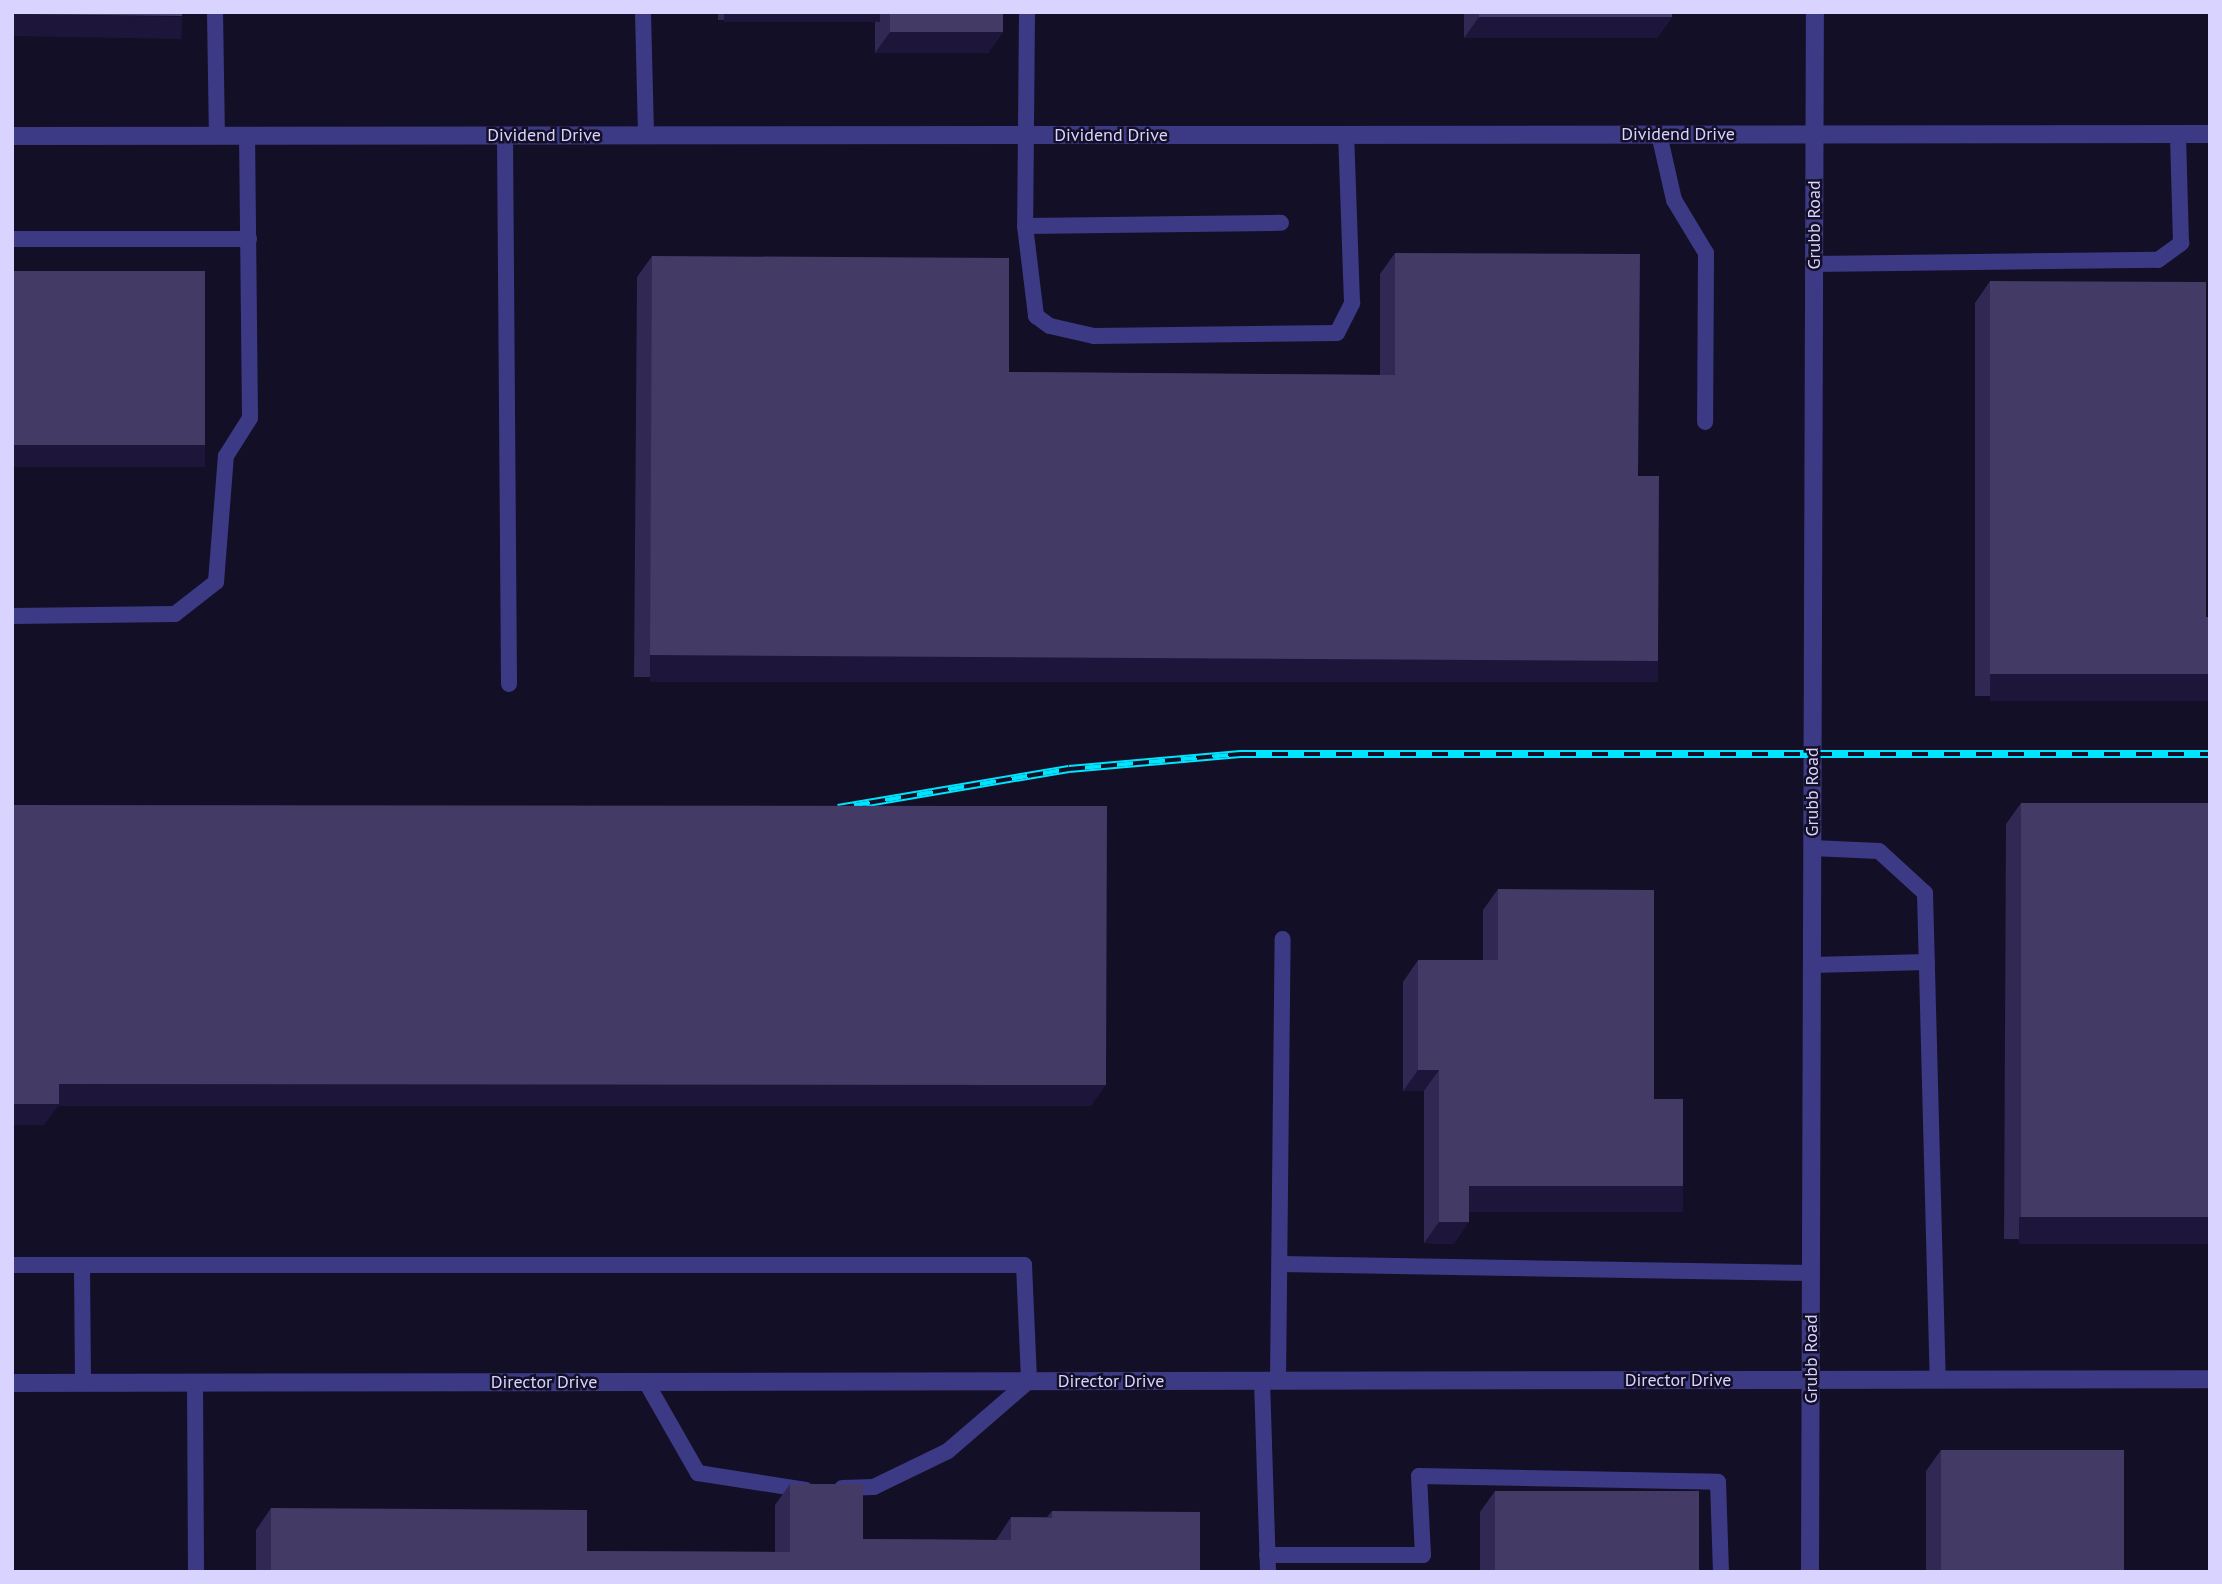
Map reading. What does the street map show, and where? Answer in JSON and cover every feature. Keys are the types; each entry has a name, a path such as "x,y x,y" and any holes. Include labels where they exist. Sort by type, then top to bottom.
{"street":[{"name":"Grubb Road","path":"1810,1572 1815,12"},
{"name":"Dividend Drive","path":"12,136 2210,134"},
{"name":"Director Drive","path":"12,1383 2210,1379"}],"lane":[{"path":"215,12 217,136"},
{"path":"643,12 646,135"},
{"path":"1027,12 1021,135 1025,226 1036,316 1050,326 1094,336 1337,333 1352,303 1346,135"},
{"path":"1660,134 1674,200 1706,253 1705,422"},
{"path":"1814,264 2158,260 2180,243 2178,134"},
{"path":"12,616 175,614 216,582 226,456 250,418 247,136"},
{"path":"505,136 509,684"},
{"path":"1025,226 1281,222"},
{"path":"12,239 249,239"},
{"path":"1812,848 1879,851 1924,893 1938,1379"},
{"path":"1283,939 1280,1264 1270,1380 1267,1564 1423,1564 1419,1476 1718,1482 1721,1572"},
{"path":"1812,965 1927,962"},
{"path":"1280,1264 1811,1273"},
{"path":"12,1265 82,1268 1024,1265 1029,1381 948,1451 874,1487 789,1491 698,1473 646,1382"},
{"path":"82,1268 83,1383"},
{"path":"195,1382 196,1572"}],"building":[{"path":"182,12 182,16 12,14"},
{"path":"890,12 1003,12 1003,32 890,32"},
{"path":"1479,12 1672,12 1672,17 1479,17"},
{"path":"1395,253 1640,254 1638,476 1659,476 1658,661 650,655 652,256 1009,258 1009,372 1395,375"},
{"path":"12,271 205,271 205,445 12,445"},
{"path":"1990,281 2206,282 2206,617 2210,617 2210,674 1990,674"},
{"path":"2021,803 2210,803 2210,1217 2021,1217"},
{"path":"12,805 1107,806 1106,1085 59,1084 59,1104 12,1104"},
{"path":"1498,889 1654,890 1654,1099 1683,1099 1683,1186 1469,1186 1469,1222 1439,1222 1439,1070 1418,1070 1418,960 1498,960"},
{"path":"1941,1450 2124,1450 2124,1572 1941,1572"},
{"path":"790,1484 863,1484 863,1539 1011,1540 1011,1517 1052,1518 1052,1511 1200,1512 1200,1572 271,1572 271,1508 587,1510 587,1551 790,1552"},
{"path":"1495,1491 1699,1491 1699,1572 1495,1572"}],"railway":[{"path":"838,808 1069,769 1240,754 2210,754"}]}
